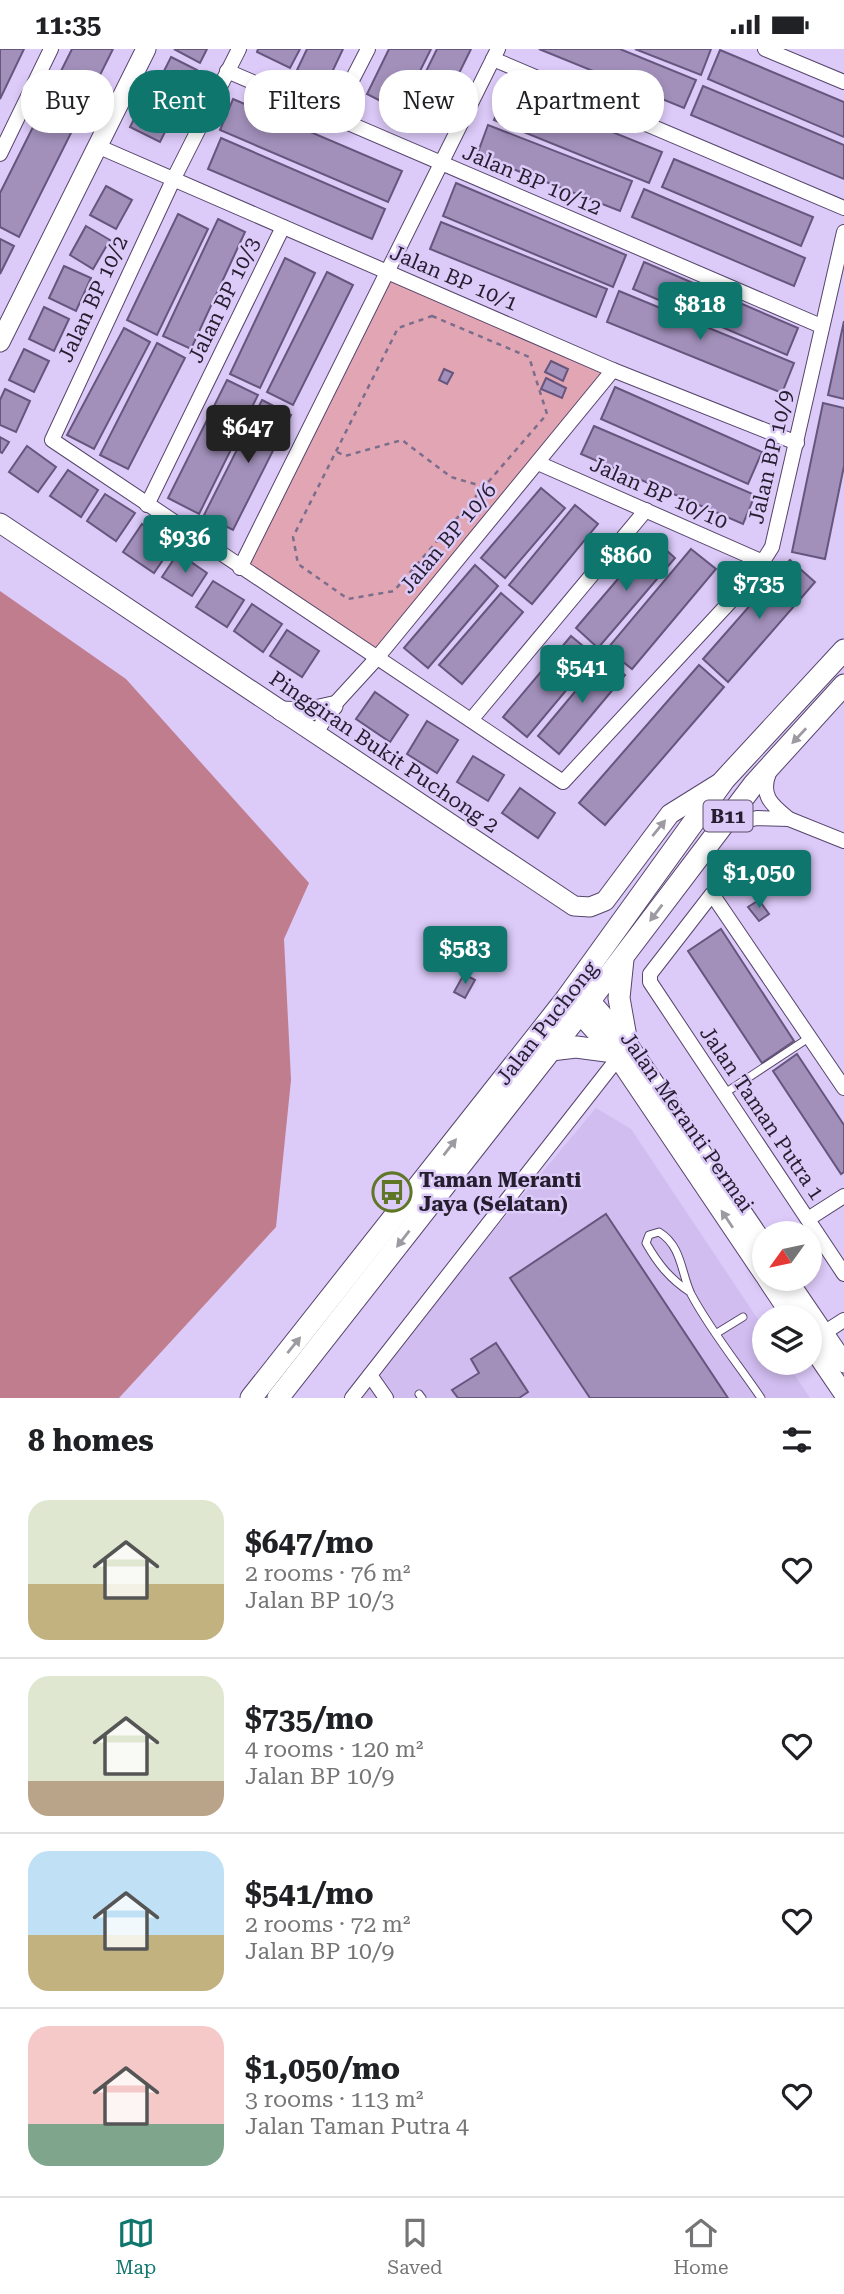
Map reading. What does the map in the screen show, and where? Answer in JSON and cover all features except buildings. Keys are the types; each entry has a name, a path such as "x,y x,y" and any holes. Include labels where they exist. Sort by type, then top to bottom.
{"main road":[{"name":"Jalan Puchong","path":"278,1398 551,1050 578,1000 723,781 844,650"},
{"name":"Jalan Puchong","path":"251,1398 578,1000 624,957 721,826 844,685"},
{"path":"551,1050 576,1047 620,1051 619,998 624,957"}],"street":[{"path":"0,154 51,49"},
{"path":"0,342 146,49"},
{"name":"Jalan BP 10/2","path":"228,70 239,49"},
{"path":"357,70 368,49"},
{"path":"765,49 844,82"},
{"path":"240,569 496,54 844,208"},
{"name":"Jalan BP 10/12","path":"365,131 821,326"},
{"name":"Jalan BP 10/2","path":"147,505 52,440 196,133"},
{"name":"Jalan BP 10/1","path":"97,146 613,370 797,443"},
{"name":"Jalan BP 10/3","path":"147,505 283,226"},
{"name":"Jalan BP 10/9","path":"471,720 563,782 726,607 764,562 772,547 844,232"},
{"name":"Jalan BP 10/6","path":"316,733 333,706 376,659 613,370"},
{"name":"Jalan BP 10/10","path":"537,463 764,562"},
{"path":"147,505 471,720 646,510"},
{"name":"Pinggiran Bukit Puchong 2","path":"0,523 574,907 590,907 605,901 670,814 723,781"},
{"path":"281,711 306,712 333,706"},
{"path":"772,765 764,786 768,802 789,819 844,841"},
{"path":"721,826 757,818 789,819"},
{"name":"Jalan Taman Putra 1","path":"810,1037 712,894 650,974 655,991 844,1274"},
{"name":"Jalan Meranti Permai","path":"578,1000 620,1051 752,1256"},
{"path":"810,1037 844,1088"},
{"path":"352,1398 620,1051 752,1229"},
{"path":"808,1219 844,1196"},
{"path":"822,1334 844,1319"},
{"path":"822,1345 844,1363"},
{"path":"822,1352 844,1394"},
{"path":"370,1375 386,1398"}],"lane":[{"path":"724,1094 810,1037"},
{"path":"690,1292 671,1280 662,1268 646,1243 649,1235 655,1232 663,1235 685,1270 690,1292 761,1398"},
{"path":"717,1333 743,1317"}],"path":[{"path":"432,316 528,357 547,414 481,491 394,591 348,599 298,564 293,537 398,328 432,316"},
{"path":"336,452 345,456 402,440 451,477 478,485 481,491"}],"shaded area":[{"path":"387,272 613,370 376,659 240,568"},
{"path":"0,591 126,679 309,883 284,939 291,1080 276,1227 119,1398 0,1398"},
{"path":"596,1108 631,1129 752,1310 752,1375 795,1375 810,1398 354,1398"}],"place":[{"name":"Taman Meranti Jaya (Selatan)","path":"392,1192"}]}
